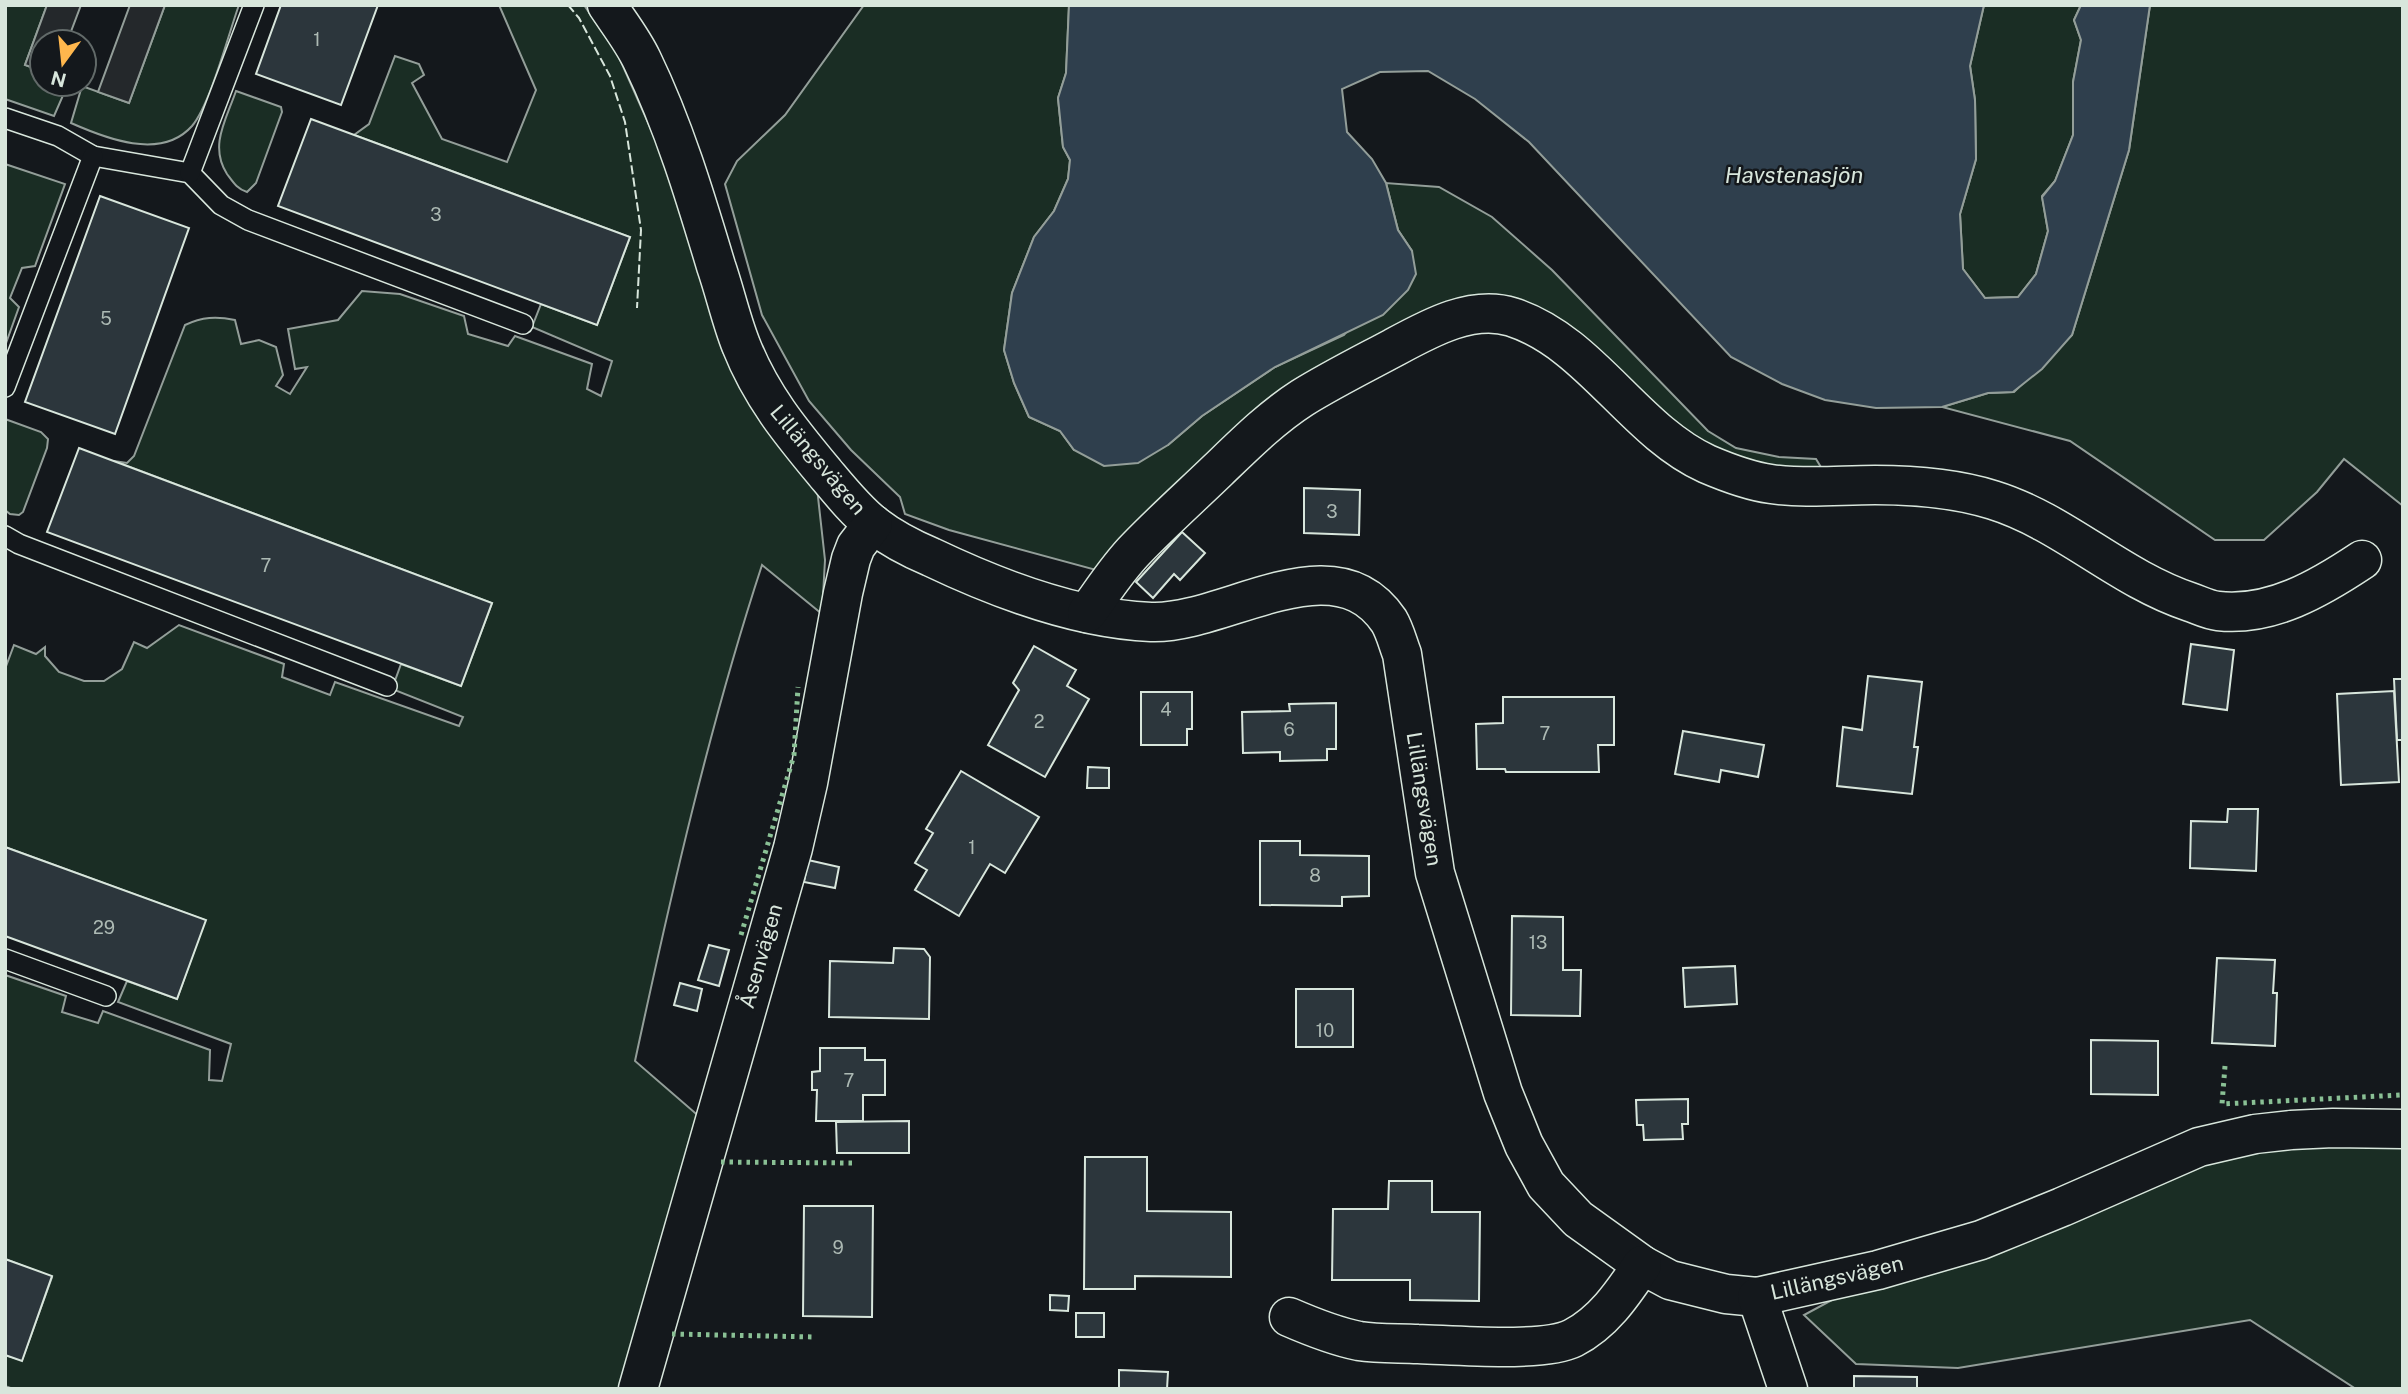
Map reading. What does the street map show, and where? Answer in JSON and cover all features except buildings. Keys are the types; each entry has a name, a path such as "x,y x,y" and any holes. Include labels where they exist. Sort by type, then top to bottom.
{"street":[{"name":"Lillängsvägen","path":"607,5 641,57 674,134 741,346 767,399 828,476 873,524 930,557 1005,589 1087,613 1155,622 1185,619 1286,589 1322,585 1351,590 1375,603 1391,624 1402,654 1435,873 1503,1093 1524,1145 1546,1185 1578,1219 1642,1265 1670,1280 1757,1297 1878,1270 1981,1240 2199,1147 2255,1134 2291,1130 2403,1129"},
{"path":"1087,613 1134,550 1256,433 1301,399 1411,338 1446,322 1485,312 1510,316 1534,326 1573,354 1660,433 1698,459 1733,475 1770,484 1807,487 1877,485 1941,489 1991,499 2034,515 2128,575 2171,596 2215,611 2240,612 2283,603 2324,585 2362,560"},
{"name":"Åsenvägen","path":"638,1389 793,848 851,559 856,545 873,524"},
{"path":"1289,1317 1327,1333 1363,1342 1498,1347 1547,1344 1571,1339 1595,1323 1618,1301 1642,1265"},
{"path":"1757,1297 1788,1389"}],"lane":[{"path":"190,173 254,5"},
{"path":"5,118 58,136 93,156 190,173 221,205 248,220 523,324"},
{"path":"5,387 93,156"},
{"path":"5,536 19,544 387,687"},
{"path":"5,959 106,996"}],"green space":[{"path":"5,5 47,5 39,28 28,28 28,57 25,65 28,66 28,98 62,98 54,116 5,99"},
{"path":"165,5 239,5 206,102 192,126 179,137 165,142 133,143 100,135 71,123 78,98 98,98 98,92 129,103"},
{"path":"499,5 584,5 618,55 654,136 672,185 723,352 751,403 817,488 825,560 822,614 762,565 725,687 677,873 635,1061 701,1118 625,1389 13,1389 5,1386 5,1355 22,1360 52,1277 5,1259 5,975 66,996 62,1012 98,1023 103,1011 210,1050 209,1080 222,1081 231,1044 118,1002 127,981 177,999 205,920 5,847 5,669 14,645 36,654 45,647 45,656 59,672 84,681 104,681 122,669 134,642 147,648 179,625 284,664 282,677 330,695 335,682 459,726 463,717 392,689 401,664 461,686 492,603 114,461 127,463 134,456 185,325 209,318 235,320 241,344 259,340 276,347 283,375 276,386 290,394 307,367 295,369 288,329 338,320 362,291 400,294 464,316 468,334 508,346 515,336 592,364 587,389 601,396 612,361 532,327 541,304 597,325 630,237 354,135 369,124 395,56 419,64 424,75 412,83 442,139 507,162 536,90"},
{"path":"864,5 1069,5 1066,73 1058,98 1063,147 1070,160 1068,179 1054,211 1034,237 1012,293 1004,350 1014,383 1029,417 1060,431 1074,450 1168,445 1202,416 1275,367 1344,335 1412,251 1398,230 1386,183 1439,187 1492,217 1552,270 1708,431 1736,448 1779,457 1816,459 1827,477 1776,473 1702,445 1567,329 1410,323 1107,573 949,530 905,514 900,497 851,450 809,401 762,315 725,184 737,161 785,115"},
{"path":"1984,5 2081,5 2074,20 2081,40 2073,82 2073,135 2055,181 2042,196 2048,231 2036,274 2018,297 1985,298 1963,269 1960,214 1976,159 1975,100 1970,66"},
{"path":"2150,5 2403,5 2403,506 2344,459 2317,492 2264,540 2215,540 2070,441 1942,407 1988,393 2014,392 2072,335 2129,150"},
{"path":"236,91 281,107 282,112 256,183 247,192 238,187 227,174 219,153 221,133"},
{"path":"5,164 65,184 35,266 22,268 10,298 19,307 5,346"},
{"path":"5,419 41,432 48,439 23,512 19,515 5,510"},
{"path":"2403,1141 2403,1389 2356,1389 2250,1320 1958,1368 1856,1364 1804,1315 1843,1294 2237,1153"}],"shaded area":[{"path":"47,5 81,5 72,28 39,28"},
{"path":"130,5 165,5 129,103 98,92"}],"water":[{"name":"Havstenasjön","path":"1069,5 1984,5 1970,66 1975,100 1976,159 1960,214 1963,269 1985,298 2018,297 2036,274 2048,231 2042,197 2055,181 2073,135 2073,82 2081,40 2074,20 2081,5 2150,5 2129,150 2072,335 2042,369 2013,392 1988,393 1942,407 1876,408 1825,400 1782,384 1731,357 1529,142 1475,99 1428,71 1380,72 1342,89 1347,132 1372,159 1386,183 1398,230 1412,251 1416,274 1408,290 1383,315 1275,367 1202,416 1168,445 1138,463 1104,466 1074,450 1060,431 1029,417 1014,383 1004,350 1012,293 1034,237 1054,211 1068,179 1070,160 1063,147 1058,98 1066,73"}],"hedge":[{"path":"741,935 794,755 798,687"},
{"path":"2225,1066 2222,1104 2401,1095"},
{"path":"721,1162 856,1163"},
{"path":"672,1334 815,1337"}],"fence":[{"path":"568,5 579,18 610,76 625,122 641,230 637,308"}]}
